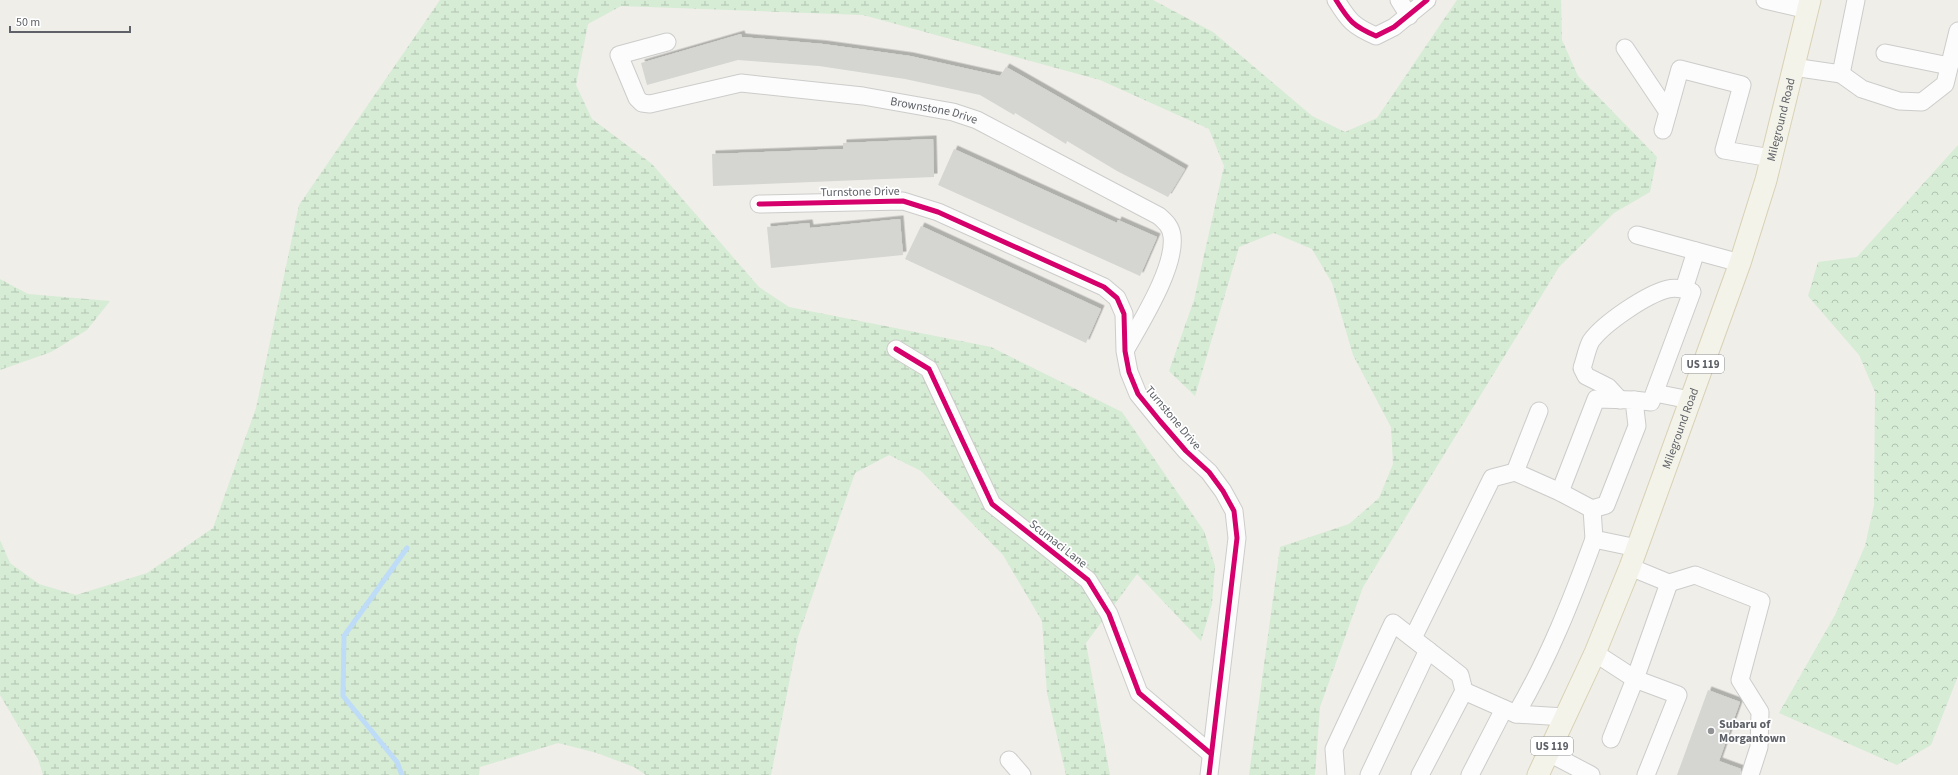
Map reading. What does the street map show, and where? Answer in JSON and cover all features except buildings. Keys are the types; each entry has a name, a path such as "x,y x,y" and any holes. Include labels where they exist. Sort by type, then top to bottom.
{"main road":[{"name":"Mileground Road","path":"1538,775 1595,653 1630,567 1740,263 1771,158 1809,5"}],"street":[{"path":"1336,0 1344,14 1358,28 1376,36 1394,27 1427,0"},
{"path":"1399,0 1409,16"},
{"path":"1765,0 1809,5"},
{"path":"1841,74 1856,0"},
{"path":"1794,67 1841,74 1862,89 1899,101 1922,102 1945,84 1958,31"},
{"name":"Brownstone Drive","path":"668,42 619,55 637,98 642,103 650,104 741,83 864,96 953,112 978,120 1159,216 1168,224 1172,236 1171,254 1163,276 1125,351"},
{"path":"1626,48 1668,112"},
{"path":"1885,53 1949,66"},
{"path":"1663,130 1680,69 1742,85 1724,150 1771,158"},
{"name":"Turnstone Drive","path":"759,204 903,201 938,212 1104,287 1118,298 1124,314 1125,351 1129,372 1138,394 1186,451 1209,472 1223,491 1234,511 1237,538 1210,753 1209,775"},
{"path":"1638,235 1740,263"},
{"path":"1684,289 1696,251"},
{"path":"1413,638 1492,478 1515,472 1560,492 1592,509 1606,505 1637,426 1627,400 1608,387 1586,376 1582,368 1591,342 1608,324 1640,301 1667,289 1684,289 1692,292 1652,402 1627,400 1596,399 1560,492"},
{"name":"Scumaci Lane","path":"896,349 929,369 992,504 1088,580 1109,614 1139,693 1210,753"},
{"path":"1655,393 1690,400"},
{"path":"1515,472 1539,411"},
{"path":"1470,775 1510,712 1535,682 1564,621 1594,539 1592,509"},
{"path":"1594,539 1636,548"},
{"path":"1630,567 1669,584 1695,575 1761,601 1740,680 1760,712 1759,747 1750,775"},
{"path":"1611,739 1635,679 1669,584"},
{"path":"1336,775 1334,749 1393,623 1460,675 1464,691 1420,775"},
{"path":"1369,775 1428,650"},
{"path":"1595,653 1635,679 1678,695 1646,775"},
{"path":"1464,691 1510,712 1566,717"},
{"path":"1549,753 1591,775"},
{"path":"1009,760 1022,775"}],"green space":[{"path":"440,0 1153,0 1213,32 1312,116 1345,132 1377,118 1457,0 1561,0 1562,40 1578,76 1657,157 1650,192 1614,213 1559,267 1363,587 1320,707 1315,775 1249,775 1280,547 1349,524 1379,498 1393,464 1391,427 1353,355 1332,283 1312,249 1274,233 1239,247 1195,396 1169,371 1194,300 1224,166 1209,129 1100,80 863,15 621,6 588,24 576,85 592,119 652,164 759,287 789,307 991,347 1122,412 1204,531 1215,566 1212,604 1201,641 1137,574 1086,643 1110,775 1066,775 1047,693 1042,621 1003,555 921,471 889,455 855,473 798,637 771,775 646,775 634,767 597,753 558,743 480,767 479,775 43,775 38,759 0,695 0,540 10,563 39,584 76,595 147,573 213,528 256,408 299,205"},
{"path":"1958,145 1958,676 1931,745 1897,765 1779,713 1835,615 1865,546 1874,505 1875,392 1859,355 1808,296 1818,262 1857,257"},
{"path":"0,279 28,294 110,301 87,330 51,352 0,370"}],"waterway":[{"path":"402,775 397,762 343,696 344,636 407,548"}],"cycle path":[{"path":"1336,0 1352,22 1376,36 1394,27 1427,0"},
{"path":"759,204 903,201 938,212 1104,287 1117,298 1124,314 1125,351 1129,372 1138,394 1186,451 1209,472 1223,491 1234,511 1237,538 1209,775"},
{"path":"896,349 929,369 992,504 1088,580 1109,614 1139,693 1210,753"}],"place":[{"name":"Subaru of Morgantown","path":"1711,731"}]}
